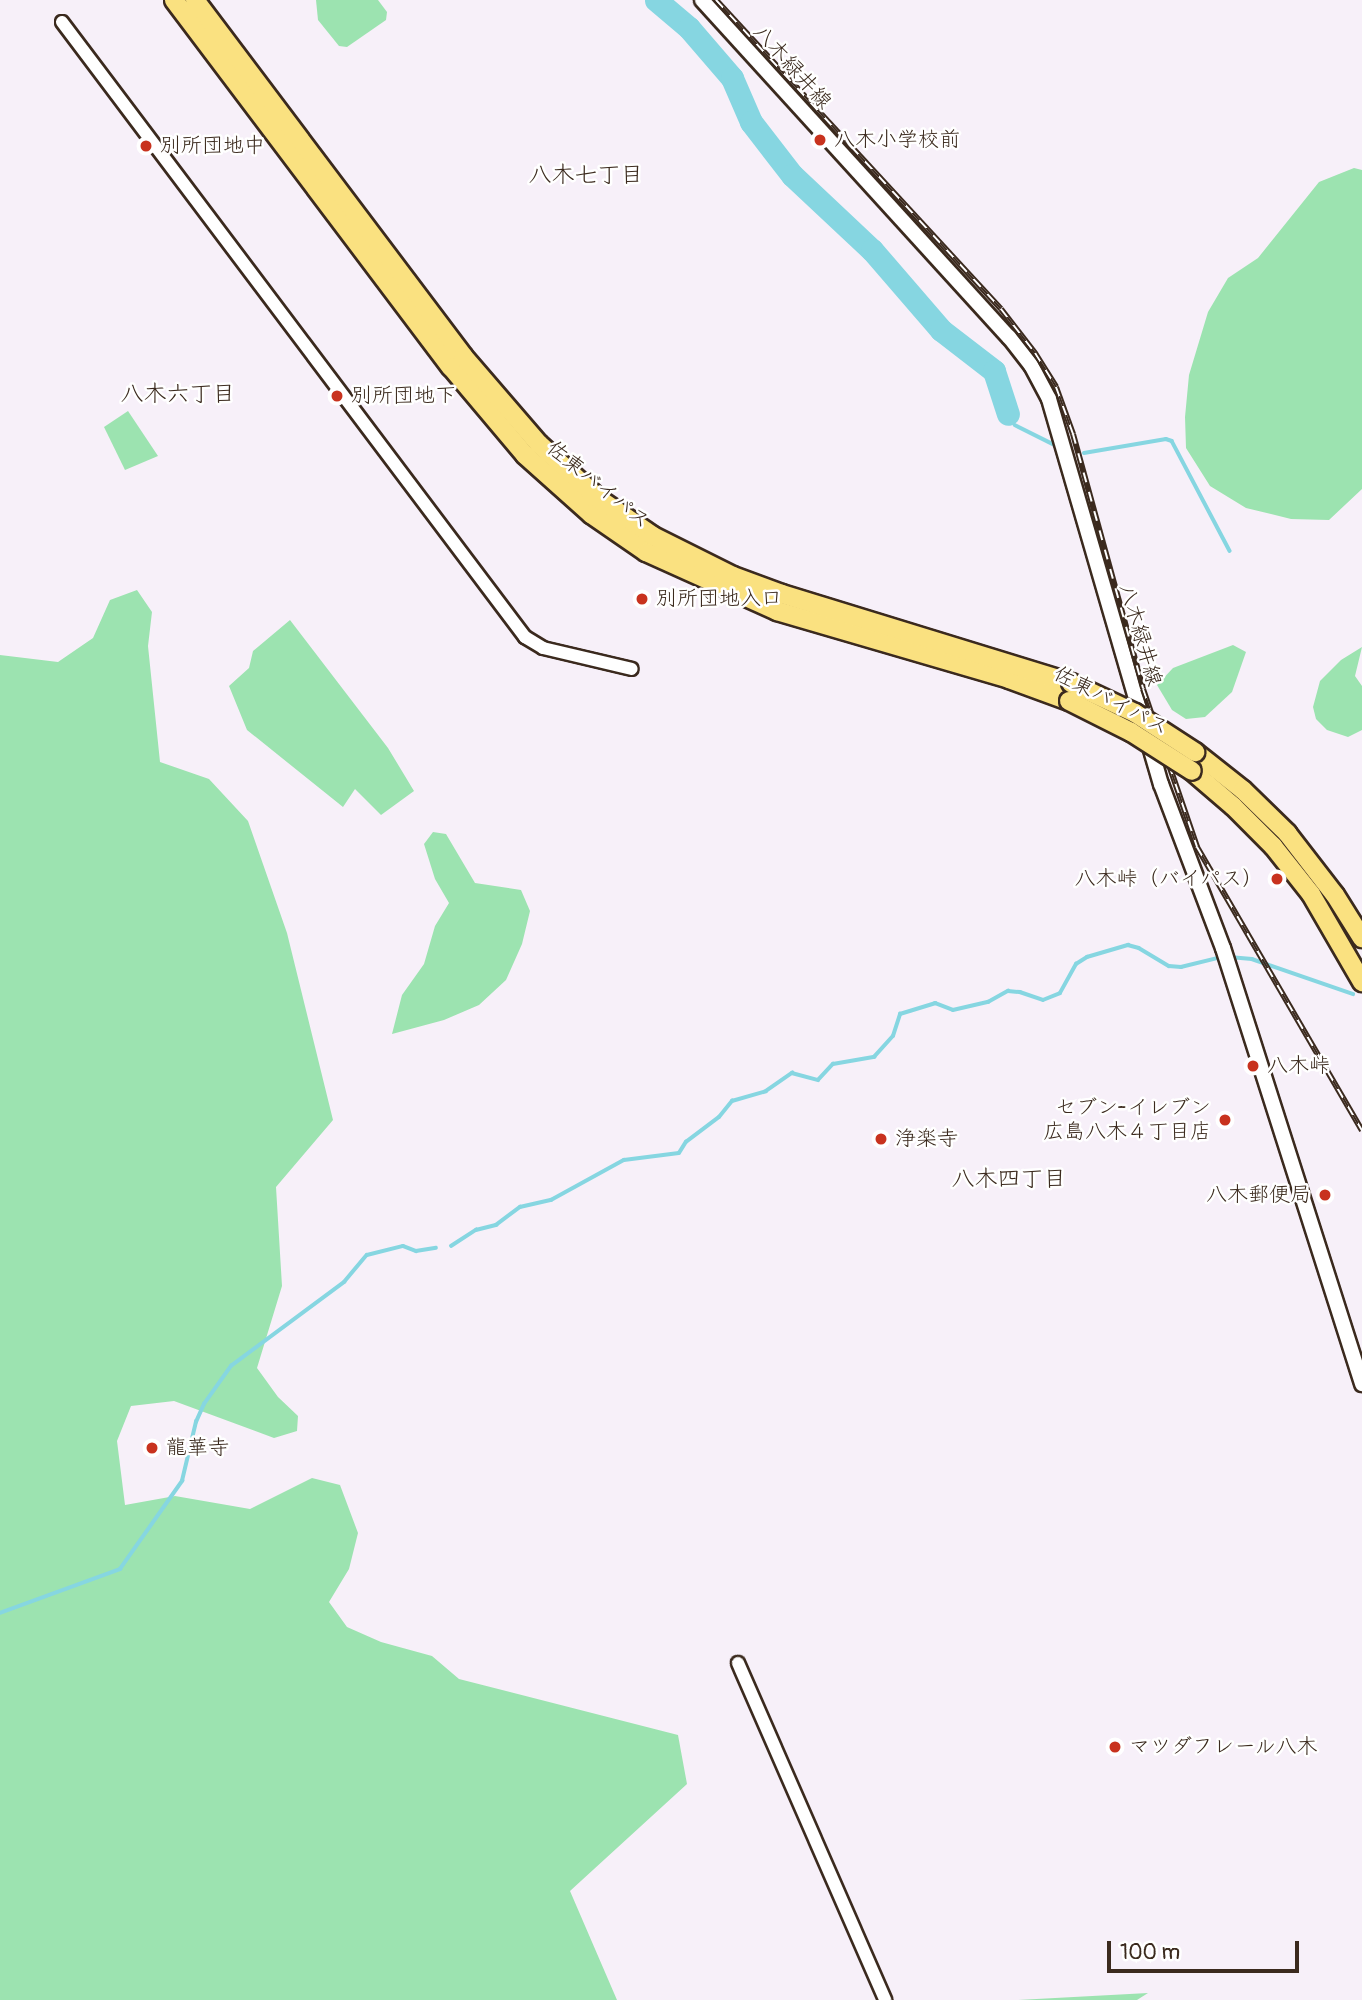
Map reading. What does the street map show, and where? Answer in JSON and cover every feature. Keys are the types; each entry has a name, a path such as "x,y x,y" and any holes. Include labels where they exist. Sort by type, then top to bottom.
{"highway":[{"name":"佐東バイパス","path":"174,0 451,367 525,455 591,514 646,552 777,611 1009,679 1070,692 1192,771 1233,806 1273,846 1311,894 1362,982"},
{"name":"佐東バイパス","path":"195,0 463,356 539,444 599,499 653,536 733,576 1135,713 1195,751 1242,790 1287,833 1335,895 1362,938"}],"main road":[{"name":"八木緑井線","path":"702,0 1009,337 1031,366 1049,399 1161,784 1223,948 1362,1384"}],"street":[{"path":"62,22 525,637 543,648 632,669"},
{"path":"738,1663 885,2000"}],"green space":[{"path":"316,0 378,0 387,12 386,20 347,47 339,46 318,20"},
{"path":"1354,168 1362,170 1362,489 1329,520 1291,519 1246,508 1210,486 1186,448 1185,417 1189,375 1208,312 1228,278 1258,258 1319,182"},
{"path":"128,411 158,456 125,470 104,427"},
{"path":"137,590 152,612 148,646 160,762 209,779 248,821 287,933 333,1120 276,1187 282,1286 257,1368 278,1397 298,1416 297,1431 274,1438 174,1401 131,1406 117,1441 125,1505 175,1496 250,1509 312,1478 340,1485 358,1533 349,1569 329,1602 347,1627 381,1642 432,1656 459,1679 678,1735 687,1784 570,1891 617,2000 0,2000 0,655 58,662 93,638 110,600"},
{"path":"290,620 388,748 414,791 381,815 355,789 343,807 247,730 229,686 249,668 253,651"},
{"path":"1233,645 1246,652 1232,692 1205,717 1186,719 1172,710 1157,685 1173,668"},
{"path":"1362,647 1355,676 1362,686 1362,730 1348,737 1327,730 1316,719 1313,707 1320,681 1341,660"},
{"path":"433,832 446,834 475,883 521,890 530,911 522,944 506,980 479,1005 444,1020 392,1034 402,995 424,964 435,926 449,903 435,879 424,844"},
{"path":"1148,1993 1137,2000 1018,2000"}],"waterway":[{"path":"656,0 689,28 732,78 751,122 792,175 872,250 941,330 994,371 1008,414"},
{"path":"1015,425 1055,445"},
{"path":"1084,453 1166,439 1172,441 1230,551"},
{"path":"451,1246 476,1230 496,1225 520,1207 551,1200 624,1160 679,1153 686,1142 719,1117 732,1101 766,1091 792,1073 818,1080 833,1064 874,1057 893,1036 900,1014 935,1003 953,1010 988,1002 1008,991 1043,1000 1060,993 1076,964 1087,957 1128,945 1139,948 1169,966 1181,967 1222,957"},
{"path":"1229,957 1252,959 1353,994"},
{"path":"0,1613 120,1569 182,1481 196,1422 204,1404 231,1366 344,1282 367,1255 403,1246 416,1251 436,1248"}],"railway":[{"path":"716,0 1001,309 1035,353 1056,387 1073,434 1143,689 1197,847 1362,1130"}],"place":[{"name":"八木小学校前","path":"820,140"},
{"name":"別所団地中","path":"146,146"},
{"name":"別所団地下","path":"337,396"},
{"name":"別所団地入口","path":"642,599"},
{"name":"八木峠（バイパス）","path":"1277,879"},
{"name":"八木峠","path":"1253,1066"},
{"name":"セブン‐イレブン 広島八木４丁目店","path":"1225,1120"},
{"name":"浄楽寺","path":"881,1139"},
{"name":"八木郵便局","path":"1325,1195"},
{"name":"龍華寺","path":"152,1448"},
{"name":"マツダフレール八木","path":"1115,1747"}],"district":[{"name":"八木七丁目","path":"586,175"},
{"name":"八木六丁目","path":"178,394"},
{"name":"八木四丁目","path":"1009,1179"}]}
